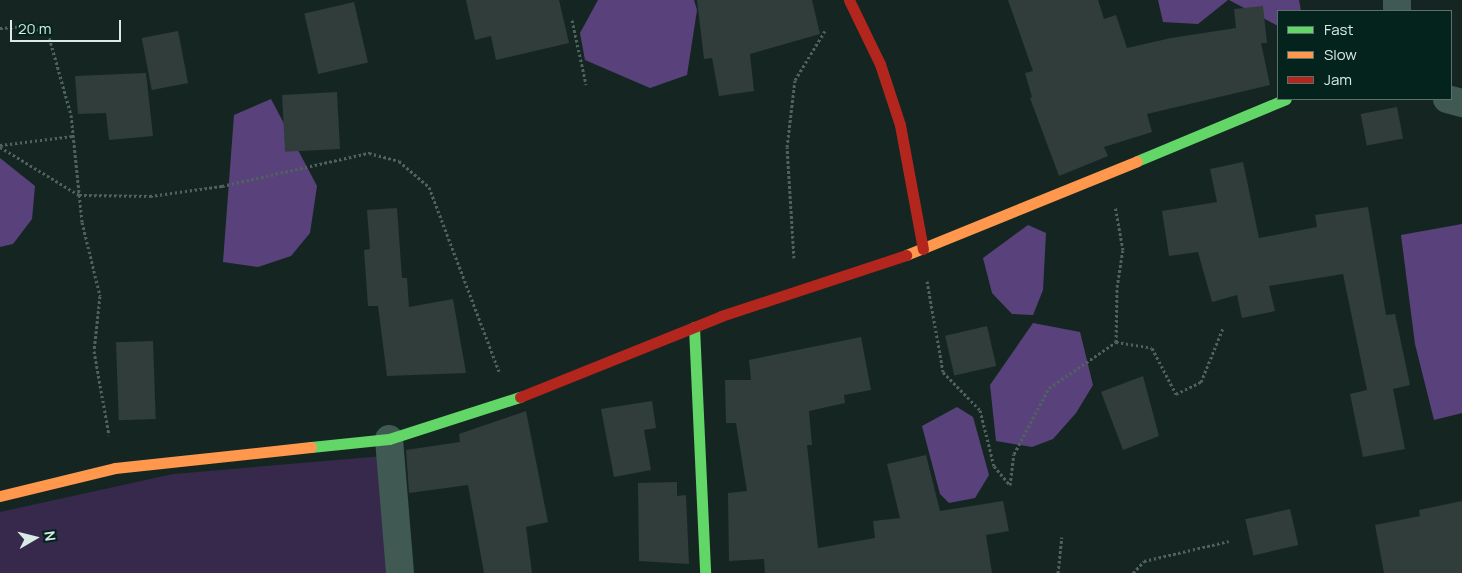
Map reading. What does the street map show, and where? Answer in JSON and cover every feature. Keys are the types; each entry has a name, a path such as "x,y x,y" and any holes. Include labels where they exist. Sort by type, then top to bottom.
{"street":[{"path":"849,0 880,64 900,125 923,249"},
{"path":"0,496 115,468 389,439 510,401 694,328 923,249 1284,100"},
{"path":"694,328 704,573"},
{"path":"389,439 400,573"}],"path":[{"path":"572,20 586,84"},
{"path":"794,293 793,217 787,147 795,80 823,37 827,25"},
{"path":"0,28 27,26 48,34 71,115 79,195 100,296 94,351 115,468"},
{"path":"0,146 73,136"},
{"path":"0,146 79,195 150,196 222,186 369,153 399,161 429,187 510,401"},
{"path":"1110,172 1123,250 1117,287 1116,342"},
{"path":"923,249 943,372 980,410 994,466 1010,485 1014,454 1049,388 1116,342 1152,348 1176,394 1201,382 1223,328"},
{"path":"1058,573 1062,537"},
{"path":"1133,573 1144,561 1229,541"}],"shaded area":[{"path":"598,0 694,0 697,10 687,75 650,88 585,60 580,33"},
{"path":"1158,0 1228,0 1198,24 1163,22"},
{"path":"1229,0 1299,0 1301,10 1277,10 1277,25"},
{"path":"271,99 317,186 310,233 291,256 258,267 223,262 234,115"},
{"path":"0,158 35,186 32,219 13,244 0,247"},
{"path":"1462,224 1462,413 1434,420 1415,344 1401,235"},
{"path":"1028,225 1046,233 1043,290 1033,315 1012,314 992,293 983,258"},
{"path":"1033,323 1080,332 1093,385 1076,413 1053,439 1032,447 996,441 990,385"},
{"path":"957,407 973,417 989,475 975,498 949,503 940,494 922,426"},
{"path":"384,456 393,573 0,573 0,512 173,474"}],"building":[{"path":"466,0 559,0 569,43 496,60 491,36 475,40"},
{"path":"697,0 812,0 820,34 750,54 754,91 719,96 712,58 704,59"},
{"path":"1008,0 1098,0 1104,19 1116,15 1127,48 1171,38 1236,28 1234,9 1263,6 1267,43 1261,43 1270,85 1147,114 1152,132 1104,147 1108,156 1059,176 1030,98 1032,97 1025,73 1033,71"},
{"path":"354,2 368,62 318,74 304,13"},
{"path":"178,31 188,83 152,90 142,38"},
{"path":"146,73 153,136 109,140 106,113 78,114 75,76"},
{"path":"337,92 340,149 285,152 282,95"},
{"path":"1397,107 1403,138 1367,145 1361,114"},
{"path":"1243,162 1259,238 1317,227 1315,215 1368,207 1386,315 1395,314 1410,385 1393,389 1405,449 1363,457 1350,394 1367,390 1343,274 1269,286 1275,311 1242,318 1237,295 1212,302 1198,252 1169,256 1162,211 1217,202 1210,169"},
{"path":"397,208 402,278 407,278 409,307 453,299 466,373 387,376 378,306 368,306 364,250 370,249 367,210"},
{"path":"987,326 996,366 954,376 945,336"},
{"path":"861,337 871,390 844,395 845,403 809,411 812,445 807,445 818,548 875,538 873,521 900,518 887,464 926,455 940,511 1003,501 1009,531 986,535 992,573 765,573 764,559 729,561 728,493 747,491 736,423 726,423 725,380 751,380 749,360"},
{"path":"153,341 156,419 119,420 116,342"},
{"path":"1143,376 1159,436 1123,450 1101,392"},
{"path":"652,401 656,428 644,430 651,470 614,477 601,409"},
{"path":"526,411 548,522 526,527 532,573 484,573 468,485 409,493 406,450 460,442 459,434"},
{"path":"677,482 677,496 686,495 689,564 639,561 638,483"},
{"path":"1462,501 1462,573 1384,573 1375,525 1420,516 1419,510"},
{"path":"1290,509 1298,545 1254,555 1245,519"}],"traffic: fast":[{"path":"1137,161 1284,100"},
{"path":"694,327 705,573"},
{"path":"311,447 389,439 520,397"}],"traffic: slow":[{"path":"906,255 1137,161"},
{"path":"0,496 115,468 311,447"}],"traffic: jam":[{"path":"849,0 880,64 900,125 923,249"},
{"path":"520,397 721,316 906,255"}]}
